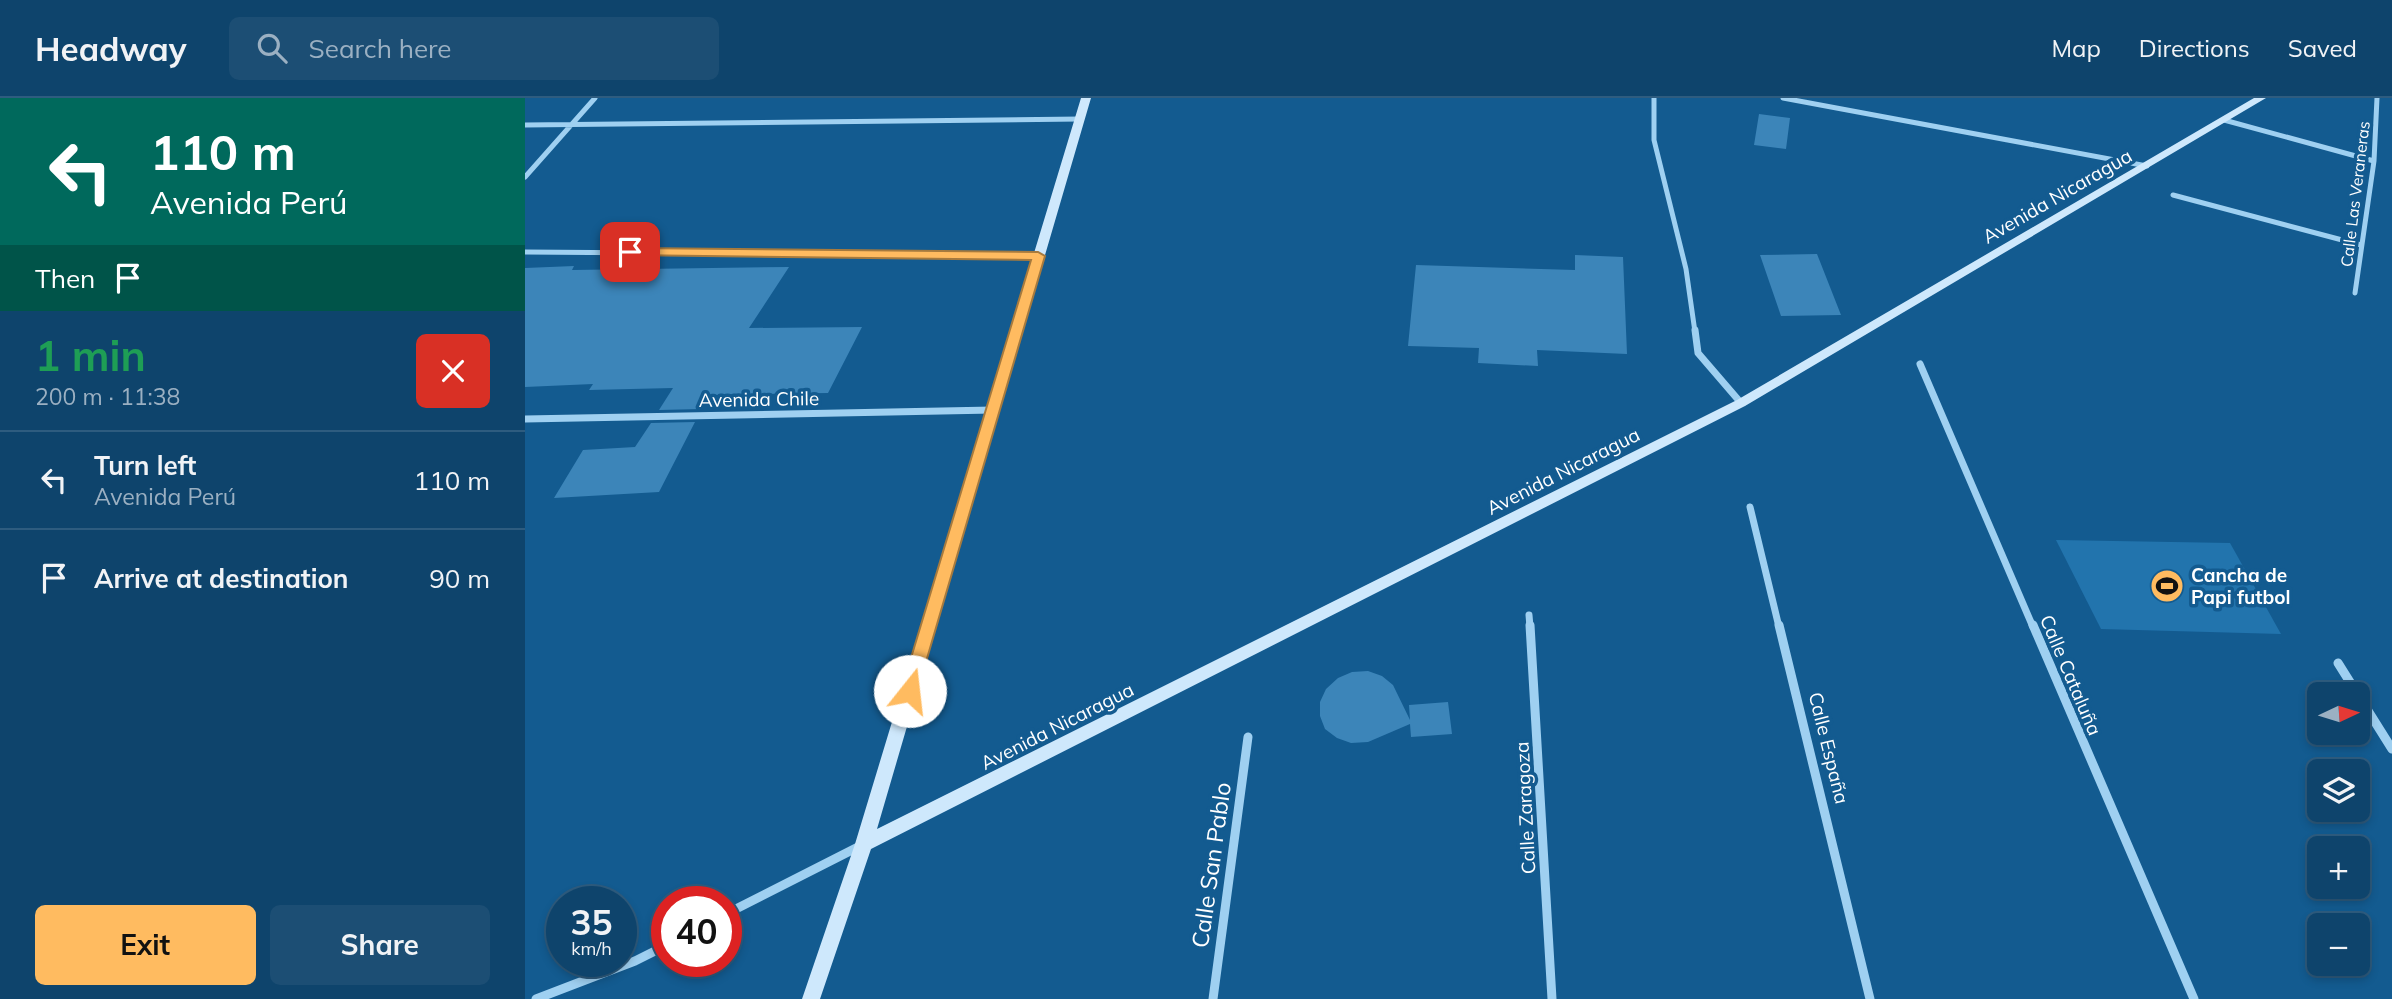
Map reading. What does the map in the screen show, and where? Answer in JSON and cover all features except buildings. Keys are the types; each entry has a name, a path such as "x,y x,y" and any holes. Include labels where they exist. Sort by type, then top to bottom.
{"street":[{"path":"525,177 595,98"},
{"path":"811,999 864,844 1086,98"},
{"path":"1654,98 1654,141 1686,269 1698,352 1741,403"},
{"path":"1783,98 2147,166"},
{"name":"Avenida Nicaragua","path":"864,844 1741,403 2261,98"},
{"name":"Calle Las Veraneras","path":"2355,292 2374,161 2378,98"},
{"path":"525,125 1080,119"},
{"path":"2224,120 2374,161"},
{"path":"2173,195 2361,245"},
{"path":"525,252 1038,256"},
{"name":"Calle Cataluña","path":"1920,364 2194,999"},
{"name":"Avenida Chile","path":"525,419 994,410"},
{"name":"Calle España","path":"1750,507 1870,999"},
{"name":"Calle Zaragoza","path":"1529,615 1552,999"},
{"path":"2338,663 2392,749"},
{"name":"Calle San Pablo","path":"1213,999 1248,737"},
{"path":"742,906 864,844"},
{"path":"536,999 651,953"}],"shaded area":[{"name":"Cancha de Papi futbol","path":"2056,540 2230,543 2281,634 2101,629"}],"place":[{"name":"Cancha de Papi futbol","path":"2167,586"}],"route":[{"path":"630,252 1038,256 910,691"}]}
